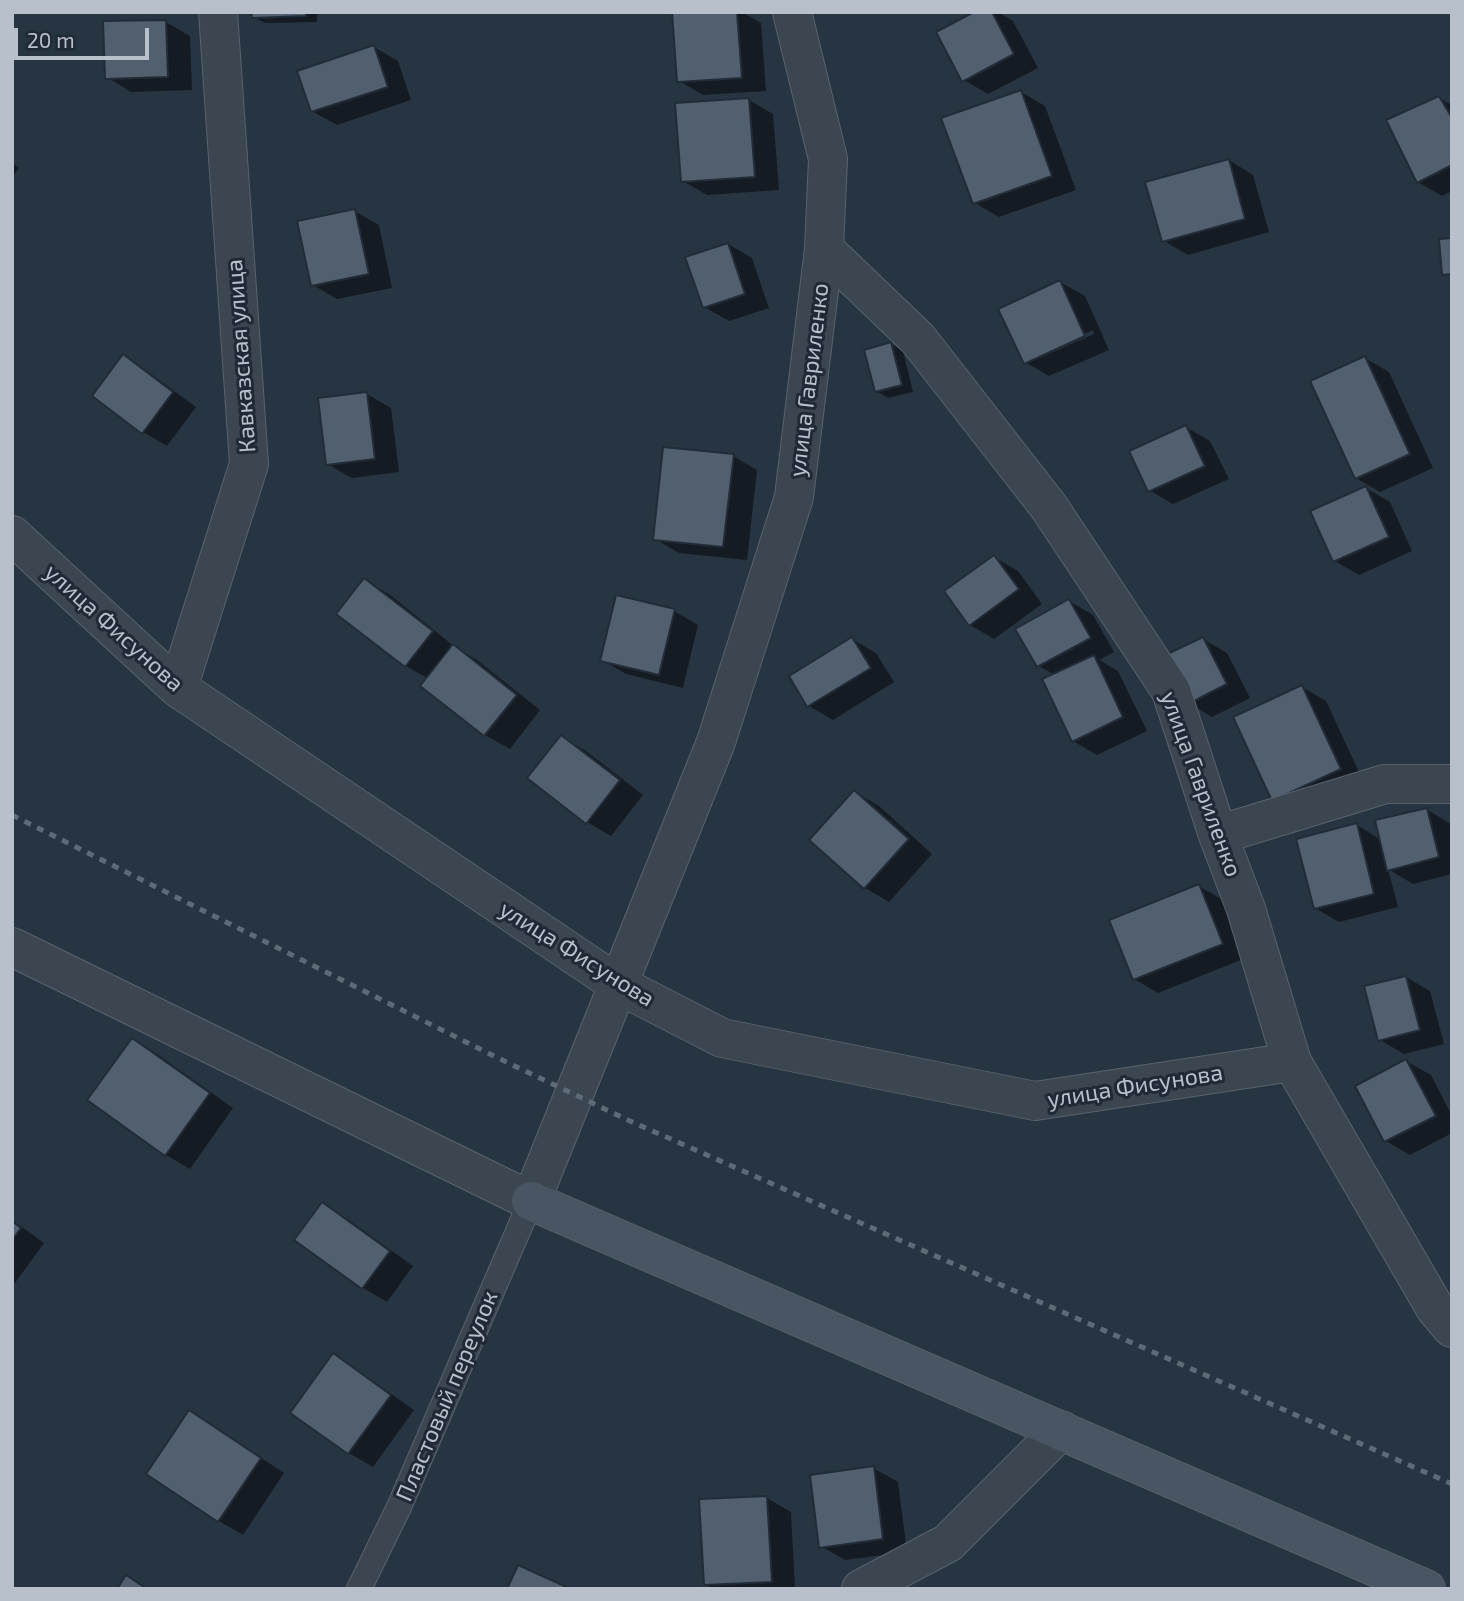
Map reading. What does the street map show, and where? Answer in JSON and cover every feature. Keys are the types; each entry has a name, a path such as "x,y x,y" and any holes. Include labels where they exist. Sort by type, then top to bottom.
{"street":[{"name":"Кавказская улица","path":"178,688 249,464 218,12"},
{"name":"улица Гавриленко","path":"531,1200 716,742 794,497 824,249 828,159 792,12"},
{"name":"улица Гавриленко","path":"824,249 918,339 1049,507 1171,691 1217,835 1246,909 1292,1062 1444,1318"},
{"name":"улица Фисунова","path":"12,535 178,688 619,985 722,1038 1035,1101 1292,1062"},
{"path":"1217,835 1385,784 1452,784"},
{"path":"12,947 531,1200 1426,1589"},
{"path":"861,1589 948,1544 1061,1430"}],"lane":[{"name":"Пластовый переулок","path":"359,1589 399,1507 531,1200"}],"building":[{"path":"251,12 306,12 306,16 252,18"},
{"path":"672,12 737,12 742,78 677,82"},
{"path":"974,12 992,12 1014,54 962,82 936,32"},
{"path":"166,20 168,77 105,79 103,21"},
{"path":"374,45 388,87 311,112 297,71"},
{"path":"1021,90 1052,176 973,204 941,118"},
{"path":"1439,96 1452,118 1452,165 1417,183 1386,120"},
{"path":"749,98 755,177 681,182 675,103"},
{"path":"1229,159 1245,219 1162,242 1145,182"},
{"path":"355,209 369,274 311,286 297,221"},
{"path":"1452,238 1452,274 1442,275 1439,239"},
{"path":"728,243 745,294 703,308 685,257"},
{"path":"1060,280 1085,336 1024,364 998,309"},
{"path":"891,342 902,385 875,392 864,350"},
{"path":"123,354 173,392 142,434 92,396"},
{"path":"1365,356 1410,454 1355,479 1310,381"},
{"path":"367,392 375,459 326,465 318,398"},
{"path":"1186,425 1205,466 1148,492 1129,451"},
{"path":"663,447 734,454 723,547 653,540"},
{"path":"1366,486 1389,537 1333,562 1310,511"},
{"path":"994,555 1019,589 969,626 944,591"},
{"path":"364,578 433,631 405,667 336,614"},
{"path":"616,595 675,609 659,675 600,661"},
{"path":"1069,599 1091,638 1037,667 1015,629"},
{"path":"852,637 871,668 807,707 789,676"},
{"path":"1203,637 1227,684 1186,705 1163,656"},
{"path":"453,644 517,695 484,736 420,686"},
{"path":"1094,655 1123,717 1072,742 1042,679"},
{"path":"1302,685 1341,769 1272,801 1233,717"},
{"path":"561,735 620,780 586,824 527,778"},
{"path":"854,790 909,839 864,889 809,840"},
{"path":"1427,808 1439,857 1387,871 1375,820"},
{"path":"1357,823 1374,894 1314,909 1296,839"},
{"path":"1199,884 1223,944 1133,980 1109,920"},
{"path":"1406,976 1420,1030 1378,1041 1364,986"},
{"path":"132,1038 210,1093 165,1156 87,1100"},
{"path":"1406,1059 1436,1116 1384,1142 1355,1086"},
{"path":"322,1202 390,1251 362,1289 294,1240"},
{"path":"12,1221 21,1228 12,1240"},
{"path":"333,1353 391,1395 348,1454 290,1413"},
{"path":"189,1410 261,1458 218,1522 146,1474"},
{"path":"874,1466 883,1539 819,1548 810,1475"},
{"path":"767,1496 772,1582 704,1585 699,1499"},
{"path":"518,1565 571,1589 507,1589"},
{"path":"126,1575 147,1589 117,1589"}],"railway":[{"path":"12,815 496,1057 630,1121 1452,1484"}]}
